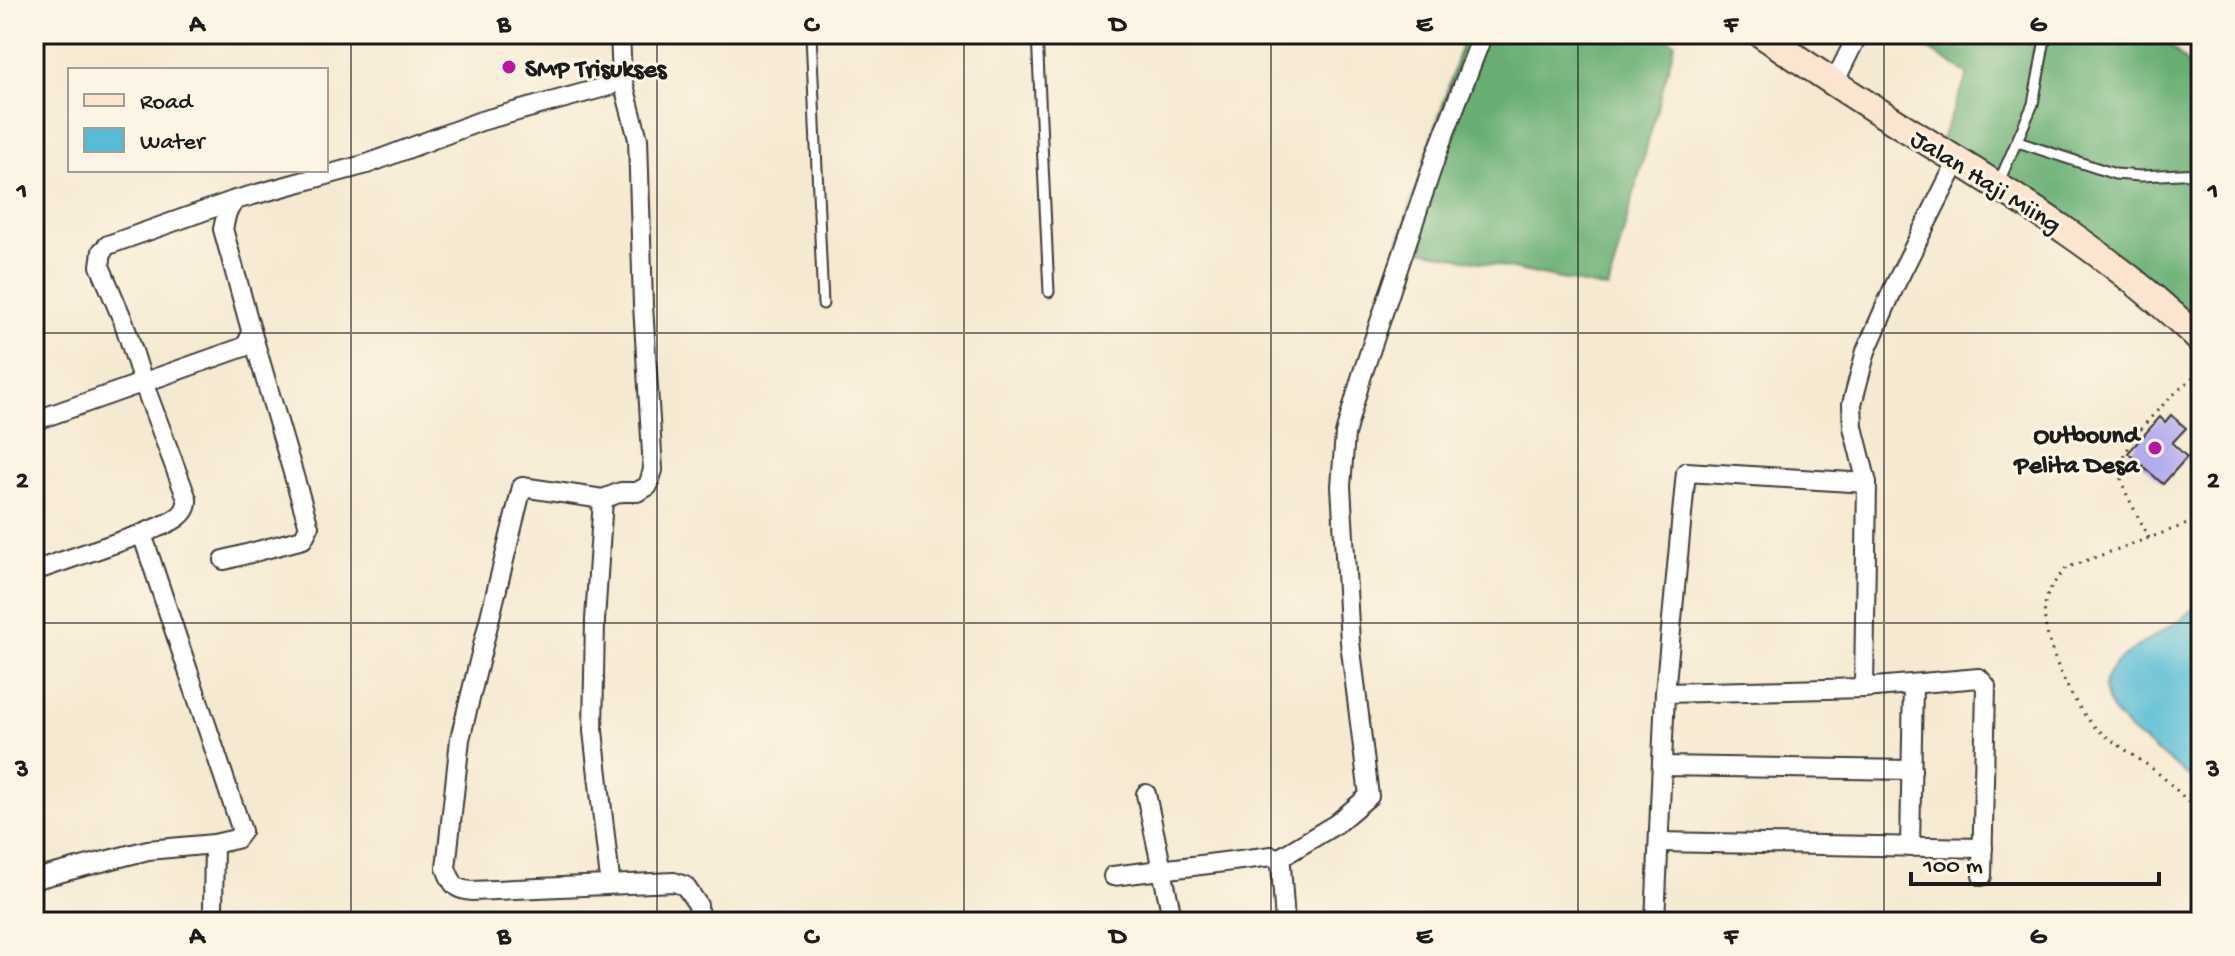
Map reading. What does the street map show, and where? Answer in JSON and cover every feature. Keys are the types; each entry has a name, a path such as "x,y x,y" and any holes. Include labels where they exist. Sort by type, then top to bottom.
{"main road":[{"name":"Jalan Haji Miing","path":"1761,34 1998,184 2096,251 2164,305 2201,341"}],"street":[{"path":"620,34 622,78 638,139 643,305 653,470 648,486 637,492 621,492 603,499 522,487 460,739 446,868 452,885 459,890 674,882 685,886 698,905 699,922"},
{"path":"1278,859 1336,824 1369,796 1350,642 1341,486 1345,434 1437,153 1483,34"},
{"path":"1834,83 1858,34"},
{"path":"34,571 142,534 183,515 188,508 124,323 100,266 102,251 108,245 235,200 367,164 481,121 609,86 622,78"},
{"path":"1864,688 1867,483 1853,427 1852,404 1866,351 1894,287 1958,160"},
{"path":"224,560 303,539 309,527 223,229 227,212 235,200"},
{"path":"34,421 233,352 244,347 251,330"},
{"path":"1655,922 1665,693 1686,472 1867,483"},
{"path":"603,499 595,620 593,731 610,880 614,884"},
{"path":"39,878 148,850 236,839 242,831 142,534"},
{"path":"1665,693 1864,688 1979,678 1986,686 1982,876"},
{"path":"1910,847 1913,684"},
{"path":"1662,766 1912,770"},
{"path":"1146,794 1173,922"},
{"path":"1659,842 1983,848"},
{"path":"213,909 214,844"},
{"path":"1113,876 1272,856 1278,859"},
{"path":"1278,859 1285,922"}],"lane":[{"path":"811,34 823,304"},
{"path":"1037,34 1049,292"},
{"path":"1998,184 2033,104 2046,34"},
{"path":"2018,142 2115,174 2201,173"}],"path":[{"path":"2149,538 2121,481 2121,463 2145,421 2201,370"},
{"path":"2201,519 2066,568 2052,584 2045,603 2044,625 2054,657 2084,714 2096,727 2165,779 2201,815"}],"green space":[{"path":"1465,34 1662,34 1675,43 1608,289 1398,245"},
{"path":"1903,34 2160,34 2196,73 2201,74 2201,335 1939,146 1968,74"}],"water":[{"path":"2201,602 2201,788 2130,730 2114,712 2105,695 2107,677 2121,659 2183,618"}],"building":[{"name":"Outbound Pelita Desa","path":"2171,415 2186,428 2172,443 2187,457 2163,484 2128,453 2160,417 2165,422"}],"place":[{"name":"SMP Trisukses","path":"509,67"},
{"name":"Outbound Pelita Desa","path":"2155,448"}]}
